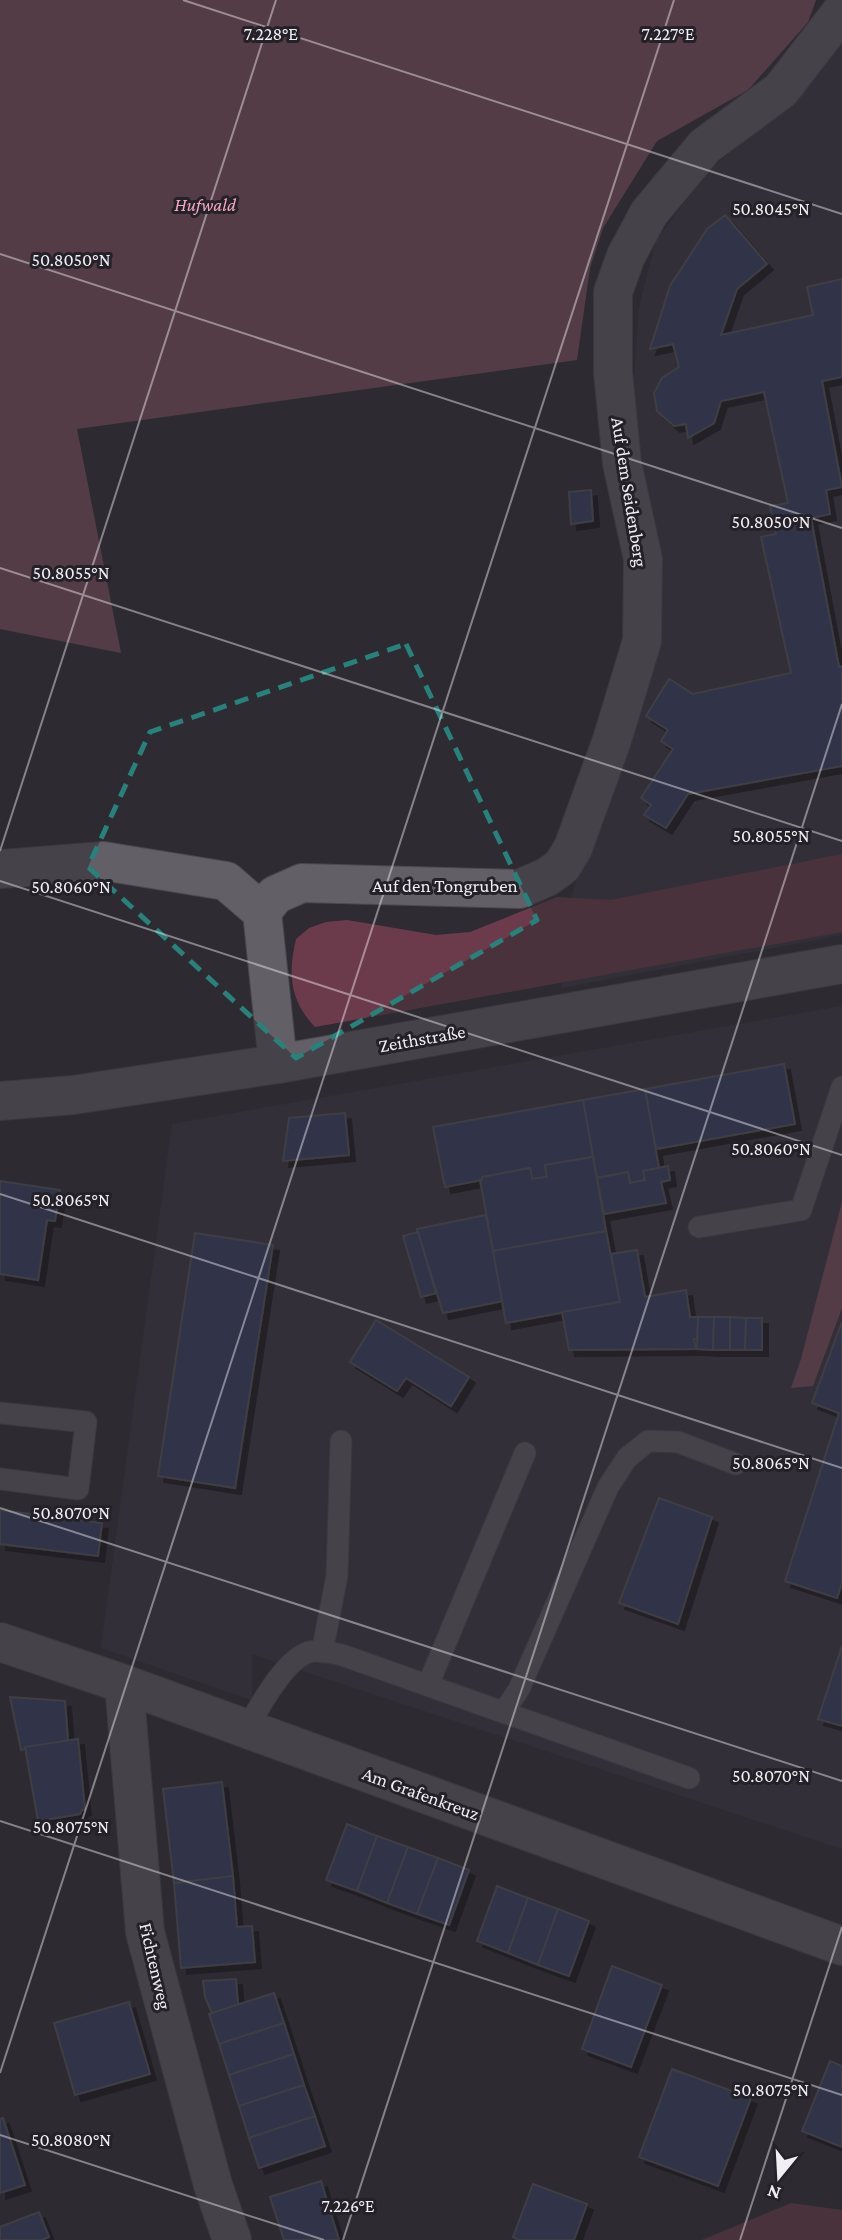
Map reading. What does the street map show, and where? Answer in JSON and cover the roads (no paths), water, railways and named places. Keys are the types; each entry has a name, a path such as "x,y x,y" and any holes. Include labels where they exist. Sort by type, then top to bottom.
{"street":[{"name":"Auf dem Seidenberg","path":"642,641 643,559 622,463 613,372 613,292 626,256 649,213 705,146 781,90 842,11"},
{"name":"Auf den Tongruben","path":"262,912 275,895 302,883 519,889 547,877 562,866 573,848 612,740 642,641"},
{"path":"0,869 103,861 226,881 262,912 278,1064"},
{"name":"Zeithstraße","path":"0,1101 72,1094 278,1064 842,964"},
{"name":"Am Grafenkreuz","path":"0,1642 124,1684 842,1946"},
{"name":"Fichtenweg","path":"124,1684 145,1932 213,2185 232,2240"}],"lane":[{"path":"699,1227 801,1210 842,1087"},
{"path":"0,1413 86,1422 78,1489 0,1479"},
{"path":"322,1652 337,1576 341,1441"},
{"path":"504,1712 519,1689 608,1487 627,1458 648,1441 678,1442 736,1464"},
{"path":"428,1685 525,1453"},
{"path":"246,1729 280,1676 298,1657 311,1650 342,1655 690,1778"}],"park label":[{"name":"Hufwald","path":"205,204"}]}
